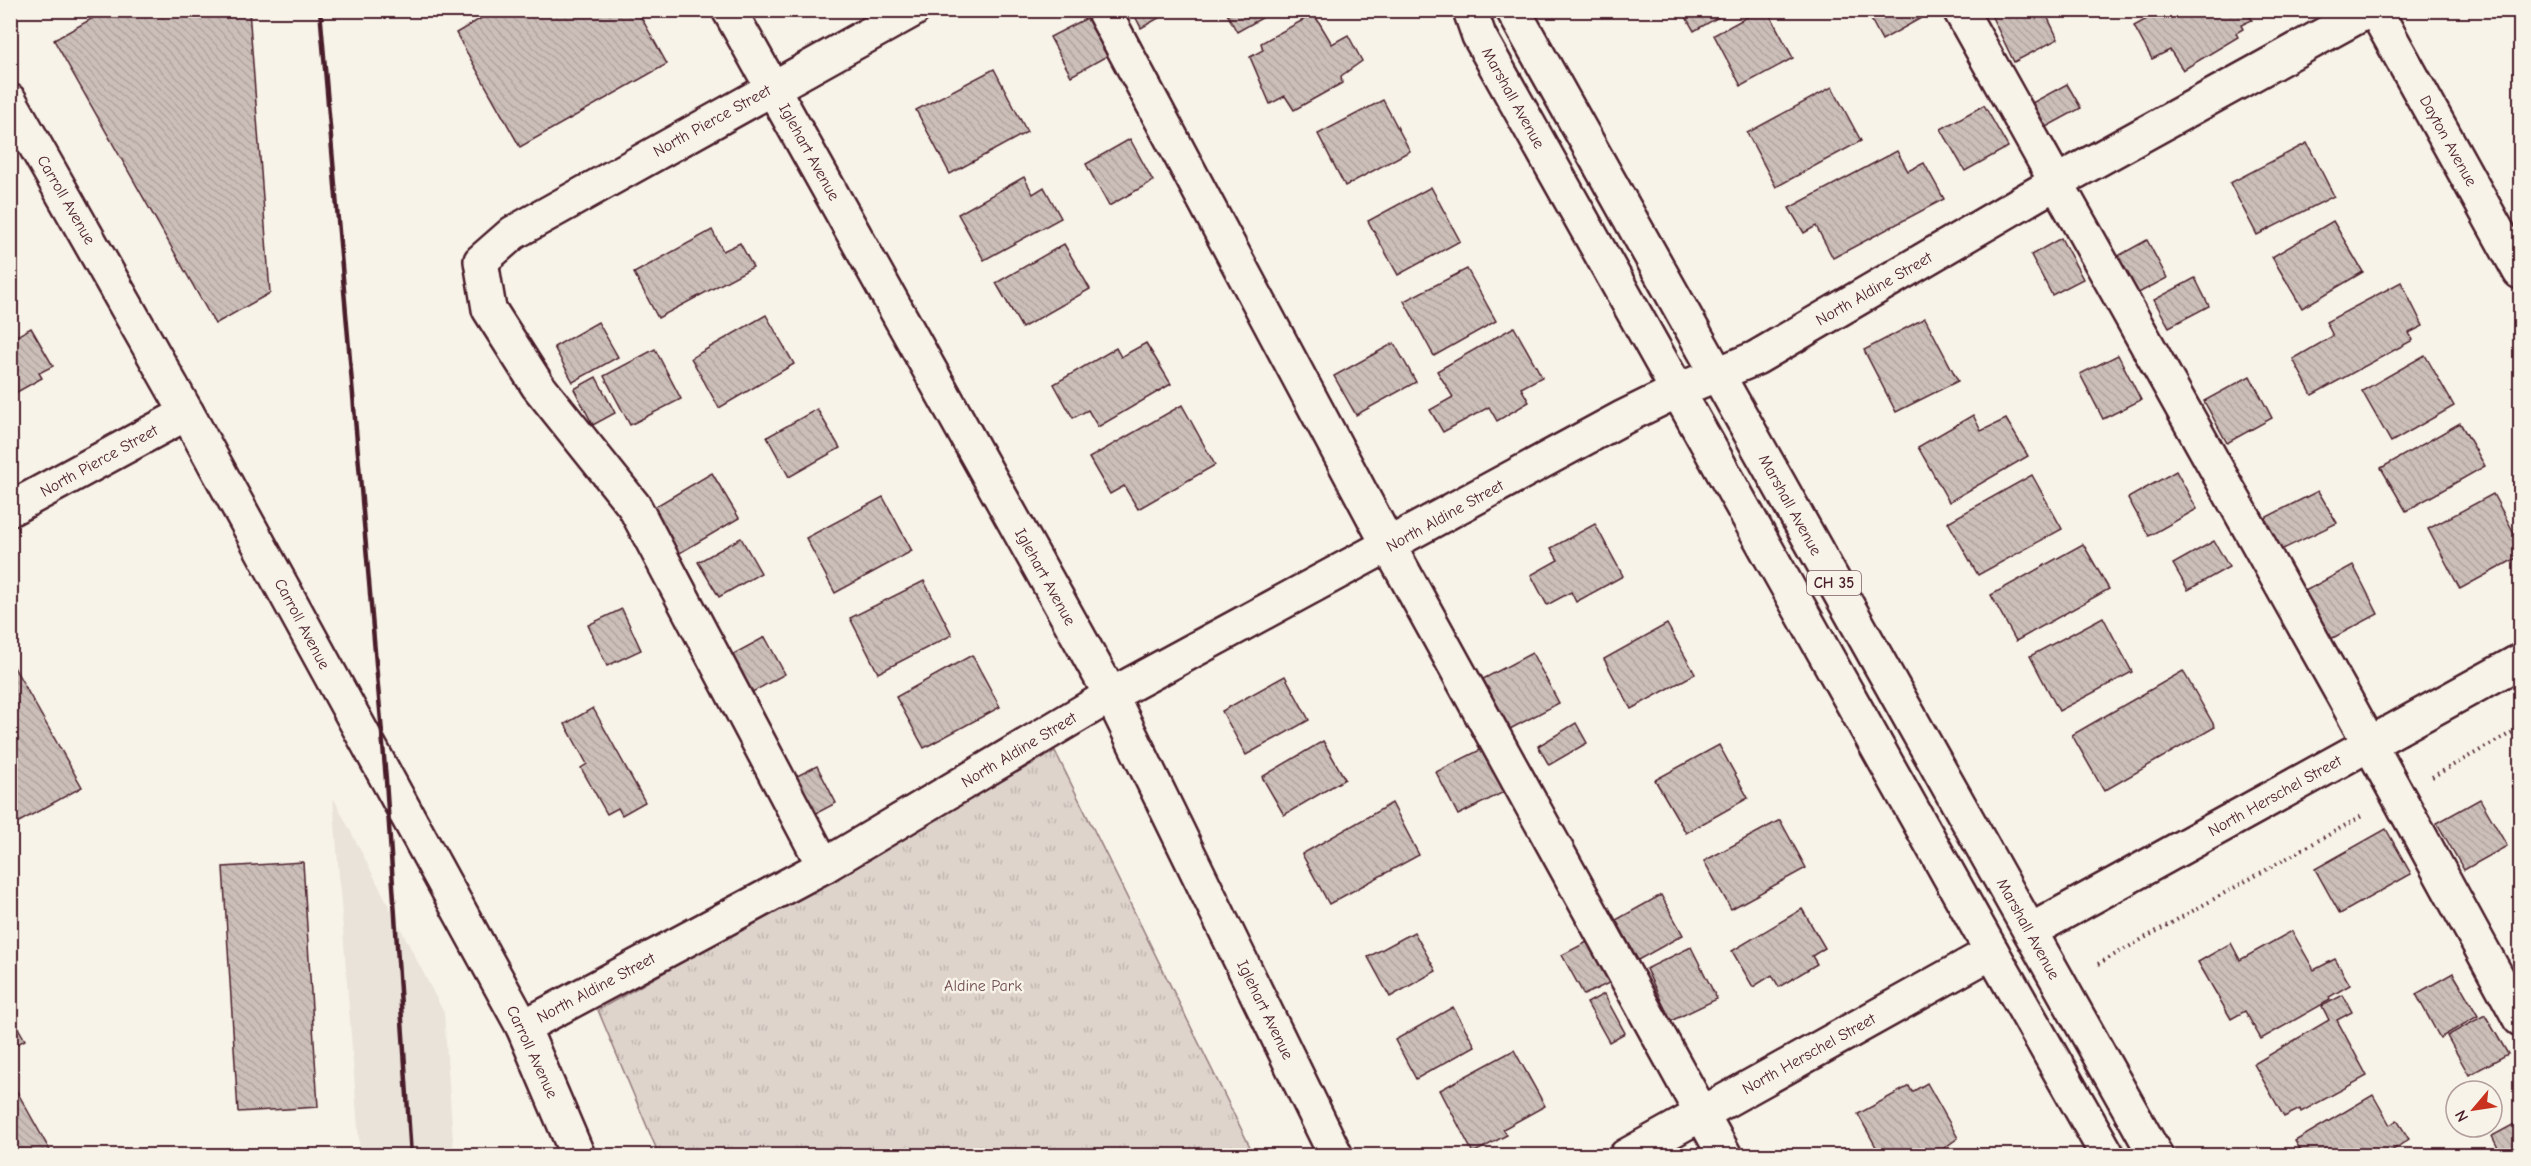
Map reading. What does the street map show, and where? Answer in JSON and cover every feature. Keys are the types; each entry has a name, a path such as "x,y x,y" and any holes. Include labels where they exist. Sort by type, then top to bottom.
{"street":[{"name":"Iglehart Avenue","path":"729,10 1111,695 1336,1155"},
{"name":"North Pierce Street","path":"824,866 634,506 538,386 489,309 481,261 513,233 913,10"},
{"path":"1103,10 1389,546 1725,1155"},
{"name":"Marshall Avenue","path":"1470,10 1479,36 2108,1155"},
{"name":"Marshall Avenue","path":"1513,10 2156,1155"},
{"path":"1960,10 2370,743 2520,1019"},
{"name":"North Aldine Street","path":"523,1027 824,866 1111,695 1614,423 1677,391 1756,358 2057,182 2369,10"},
{"name":"Dayton Avenue","path":"2375,10 2520,272"},
{"name":"Carroll Avenue","path":"10,101 187,413 523,1027 578,1155"},
{"name":"North Pierce Street","path":"10,509 187,413"},
{"name":"North Herschel Street","path":"2030,931 2520,661"},
{"name":"North Herschel Street","path":"1626,1155 1992,952"}],"path":[{"path":"2430,13 2441,10"},
{"path":"2098,964 2520,728"}],"shaded area":[{"path":"333,797 444,1013 454,1155 360,1155"}],"green space":[{"name":"Aldine Park","path":"1055,751 1254,1155 659,1155 598,1010"}],"building":[{"path":"107,10 249,10 270,293 215,324 54,40"},
{"path":"495,10 637,10 667,64 520,147 456,33"},
{"path":"1132,10 1173,10 1141,28"},
{"path":"1225,10 1276,10 1237,32"},
{"path":"1682,10 1731,10 1694,31"},
{"path":"1760,10 1767,10 1793,58 1741,86 1714,35"},
{"path":"1866,10 1919,10 1923,17 1882,40"},
{"path":"1995,10 2044,10 2058,39 2014,62 1990,13"},
{"path":"2163,10 2246,10 2252,20 2241,25 2243,29 2236,33 2238,37 2183,70 2170,50 2152,59 2134,26"},
{"path":"1314,14 1332,44 1348,35 1362,61 1341,76 1342,83 1294,110 1285,96 1270,104 1250,57 1263,50 1261,43"},
{"path":"1087,18 1107,56 1071,76 1050,37"},
{"path":"994,69 1027,132 950,174 916,110"},
{"path":"2067,84 2081,108 2046,127 2032,103"},
{"path":"1832,87 1861,141 1776,187 1747,133"},
{"path":"1383,100 1410,151 1345,186 1318,134"},
{"path":"1984,105 2008,147 1965,171 1941,129"},
{"path":"1130,139 1153,181 1109,206 1086,164"},
{"path":"2307,143 2334,196 2257,235 2230,183"},
{"path":"1897,151 1908,171 1924,163 1944,199 1833,258 1816,226 1804,233 1789,208"},
{"path":"1024,177 1033,194 1044,187 1061,218 984,260 958,214"},
{"path":"1431,187 1460,241 1398,275 1368,221"},
{"path":"2333,221 2363,272 2302,308 2272,257"},
{"path":"712,230 723,251 740,243 753,267 658,318 634,273"},
{"path":"2061,238 2083,279 2052,295 2031,255"},
{"path":"2147,240 2167,278 2131,297 2111,260"},
{"path":"1064,244 1090,289 1022,328 996,283"},
{"path":"1467,269 1496,321 1434,356 1404,301"},
{"path":"2195,278 2209,306 2169,327 2154,300"},
{"path":"2401,282 2423,326 2409,333 2413,340 2312,395 2293,359 2333,336 2326,322"},
{"path":"766,315 794,364 719,408 691,358"},
{"path":"1925,318 1958,381 1896,412 1864,350"},
{"path":"598,322 618,357 573,382 554,347"},
{"path":"1514,327 1542,377 1521,388 1529,402 1497,421 1489,407 1443,432 1430,410 1453,397 1437,371"},
{"path":"31,328 53,366 39,373 42,378 10,396 10,333 15,331 17,336"},
{"path":"1146,343 1171,384 1098,427 1088,410 1073,418 1054,384 1116,348 1121,357"},
{"path":"1394,343 1416,382 1356,415 1334,376"},
{"path":"655,349 681,399 630,425 604,376"},
{"path":"2118,355 2141,400 2103,419 2080,374"},
{"path":"2425,355 2454,406 2391,442 2362,391"},
{"path":"2250,376 2272,418 2227,443 2204,401"},
{"path":"596,377 615,413 593,425 574,389"},
{"path":"1182,405 1215,465 1138,509 1124,486 1110,494 1089,458"},
{"path":"817,409 840,448 789,477 767,437"},
{"path":"1973,415 1981,431 2006,419 2028,456 1949,502 1918,447"},
{"path":"2460,423 2485,466 2406,511 2381,468"},
{"path":"2176,471 2197,509 2149,536 2128,498"},
{"path":"712,473 739,518 673,557 646,512"},
{"path":"2032,475 2062,529 1978,575 1948,522"},
{"path":"2318,491 2337,523 2279,551 2261,520"},
{"path":"2493,494 2520,544 2520,556 2460,589 2428,529"},
{"path":"883,497 912,551 835,593 806,538"},
{"path":"1595,524 1623,576 1576,602 1571,592 1547,605 1531,575 1558,560 1551,548"},
{"path":"741,538 761,573 719,597 698,562"},
{"path":"2214,541 2229,567 2188,590 2173,564"},
{"path":"2083,544 2109,589 2016,641 1991,595"},
{"path":"2353,565 2378,614 2329,640 2303,592"},
{"path":"924,581 952,635 878,673 850,618"},
{"path":"622,609 641,650 607,666 588,625"},
{"path":"2103,617 2132,672 2059,711 2030,656"},
{"path":"1667,624 1695,674 1631,709 1604,659"},
{"path":"765,637 785,674 747,695 726,658"},
{"path":"1532,653 1559,703 1510,729 1483,679"},
{"path":"972,655 1000,707 924,748 896,697"},
{"path":"10,660 82,787 10,827"},
{"path":"2183,671 2215,727 2104,791 2072,735"},
{"path":"1285,676 1309,720 1246,755 1222,711"},
{"path":"593,708 645,802 622,815 618,808 607,814 581,768 587,764 565,724"},
{"path":"1576,723 1587,743 1549,765 1538,746"},
{"path":"1323,741 1345,779 1284,815 1262,777"},
{"path":"1719,745 1748,798 1686,833 1655,780"},
{"path":"1484,748 1506,791 1458,815 1436,772"},
{"path":"817,766 836,803 813,815 793,778"},
{"path":"2520,781 2520,800 2512,785"},
{"path":"2480,799 2507,846 2464,870 2437,823"},
{"path":"1392,803 1419,855 1329,904 1302,854"},
{"path":"1780,820 1806,868 1731,909 1704,861"},
{"path":"2386,829 2411,874 2340,914 2315,869"},
{"path":"303,862 318,1107 238,1112 223,867"},
{"path":"1661,895 1683,935 1638,960 1616,920"},
{"path":"1802,909 1825,948 1812,956 1817,964 1779,987 1772,975 1753,987 1732,951"},
{"path":"2292,931 2314,970 2335,959 2350,985 2329,997 2330,1000 2261,1039 2245,1011 2231,1019 2198,962 2231,943 2240,960"},
{"path":"1414,932 1436,971 1390,997 1368,957"},
{"path":"1587,942 1609,983 1584,995 1562,955"},
{"path":"1691,947 1717,999 1671,1021 1646,969"},
{"path":"2453,973 2478,1016 2440,1038 2416,994"},
{"path":"1604,994 1625,1033 1609,1042 1587,1003"},
{"path":"2343,995 2352,1012 2337,1020 2367,1076 2301,1112 2300,1109 2284,1117 2254,1064 2329,1020 2322,1006"},
{"path":"1453,1007 1475,1046 1416,1079 1395,1040"},
{"path":"10,1014 25,1040 10,1048"},
{"path":"2485,1015 2508,1054 2469,1075 2447,1036"},
{"path":"1514,1050 1545,1106 1503,1129 1507,1135 1473,1153 1440,1090"},
{"path":"10,1079 53,1156 10,1156"},
{"path":"1927,1083 1958,1138 1933,1156 1871,1156 1869,1151 1876,1147 1858,1114 1909,1086 1912,1092"},
{"path":"2373,1095 2390,1125 2397,1120 2409,1139 2384,1156 2304,1156 2295,1141"},
{"path":"2520,1121 2520,1156 2502,1156 2494,1139 2504,1139 2504,1130"}],"railway":[{"path":"320,10 386,780 411,1156"}]}
